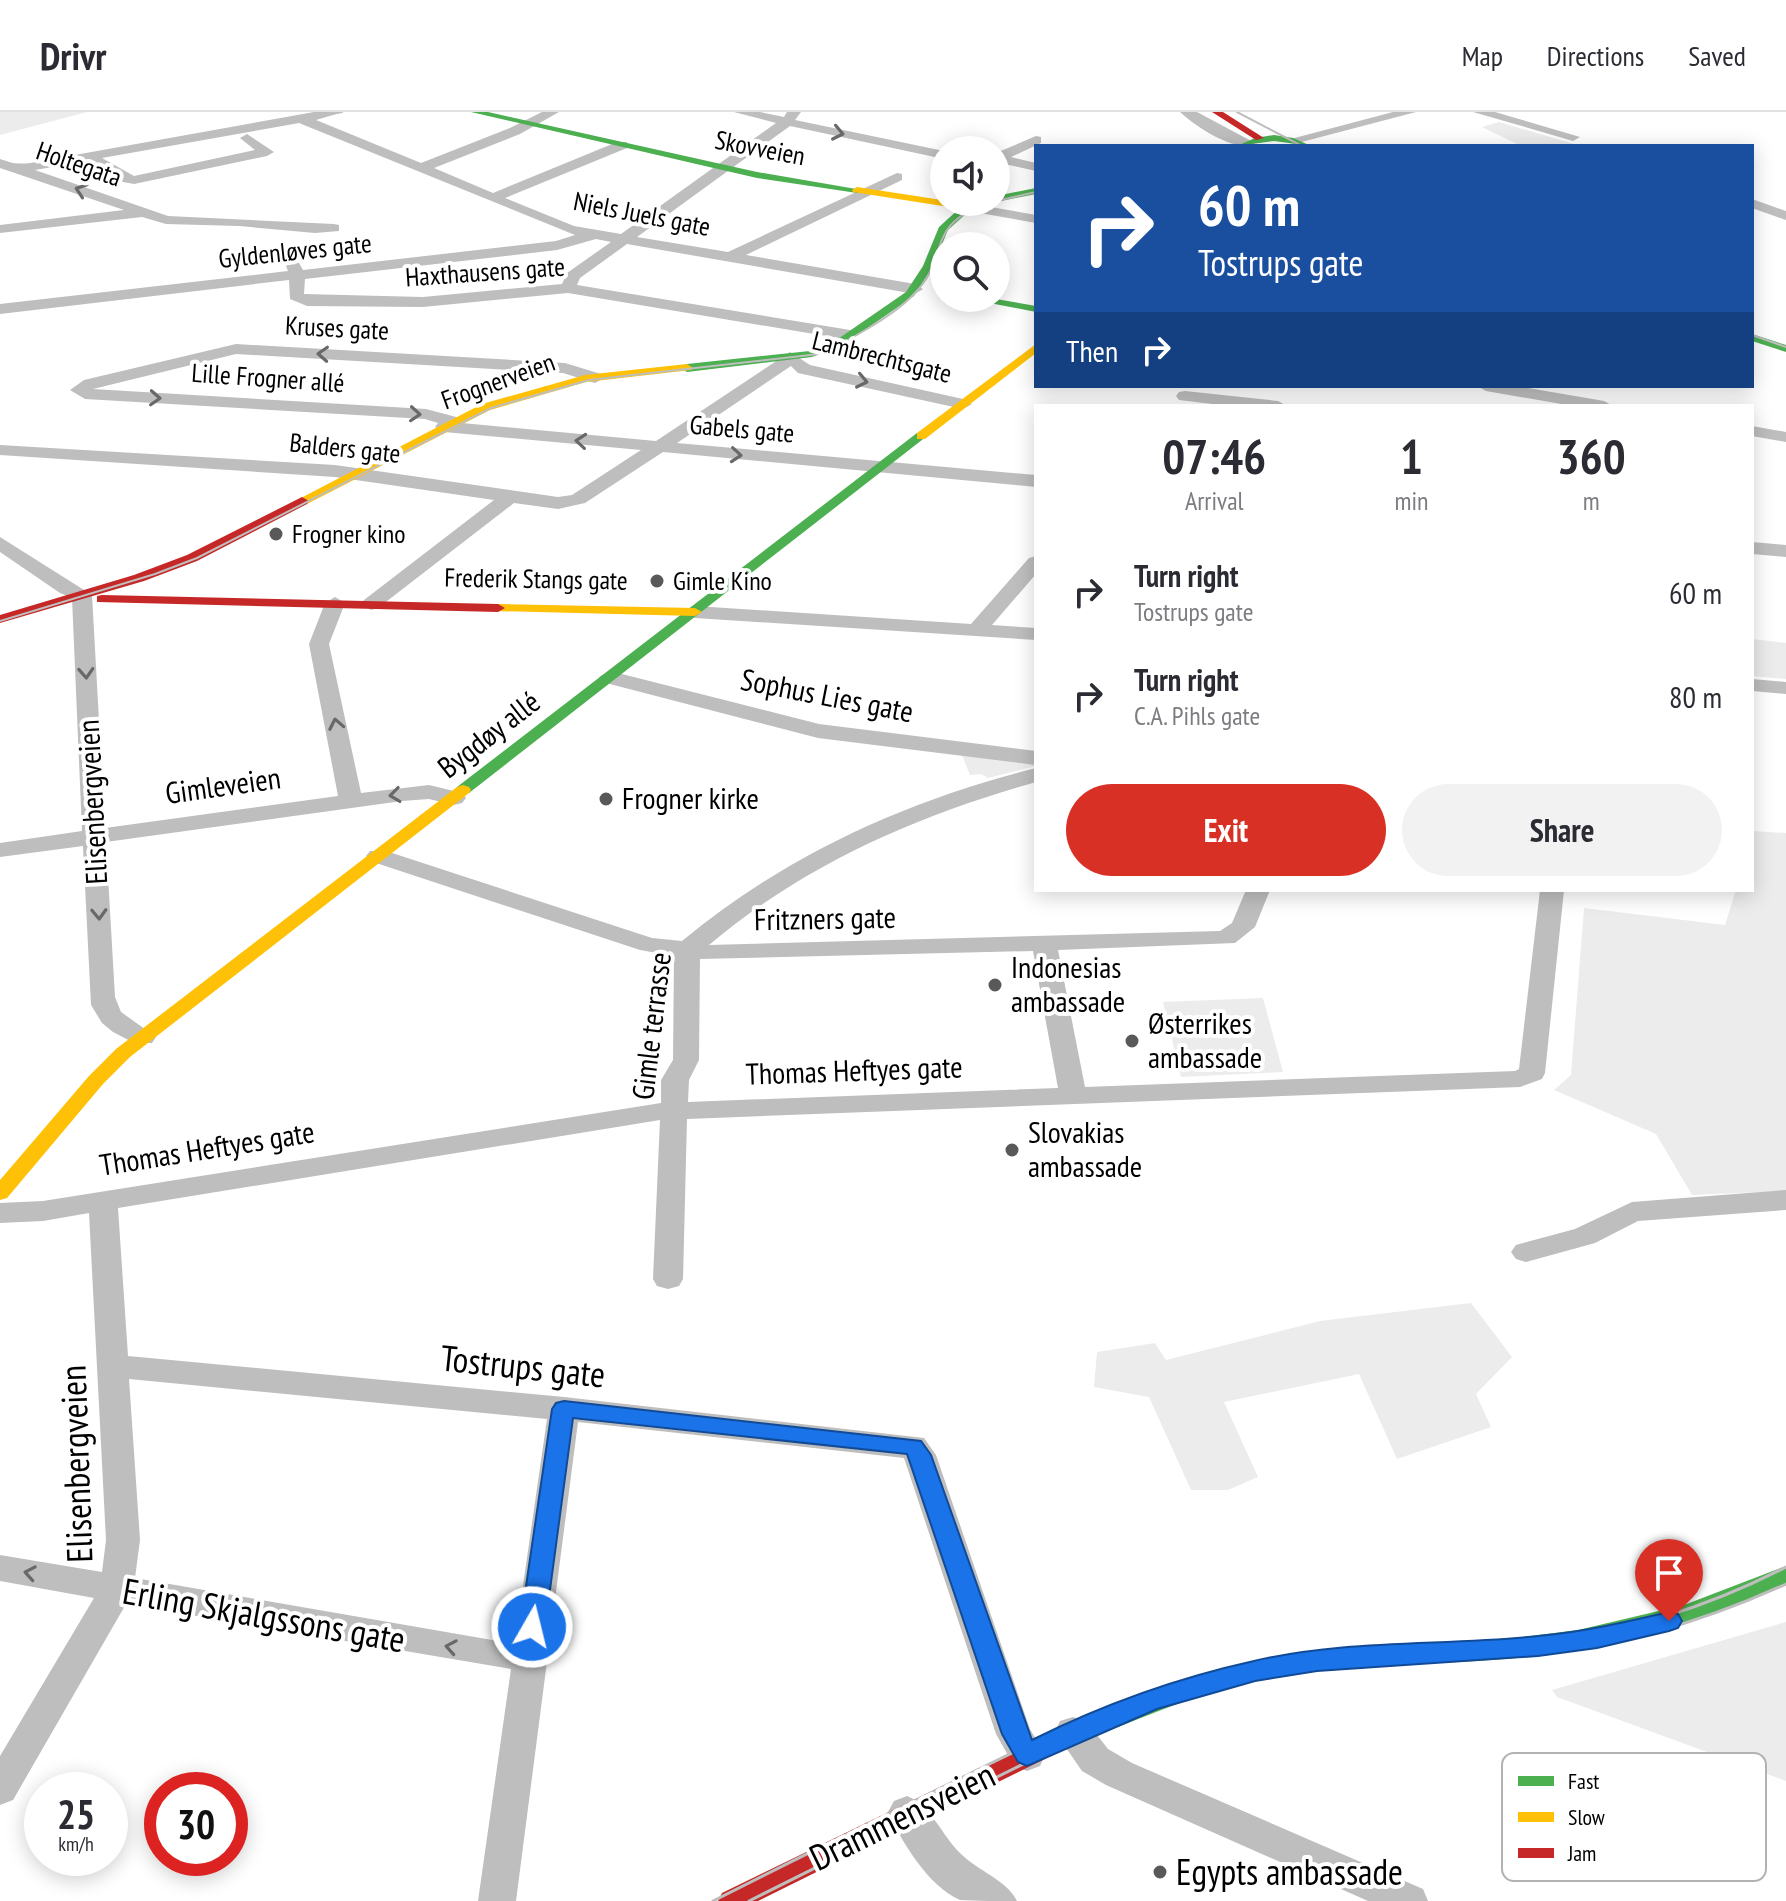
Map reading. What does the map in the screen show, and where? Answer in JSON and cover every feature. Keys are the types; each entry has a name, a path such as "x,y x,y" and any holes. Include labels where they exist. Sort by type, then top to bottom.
{"street":[{"path":"0,173 23,164 241,133 336,112"},
{"name":"Skovveien","path":"476,112 720,167 863,192 930,200"},
{"path":"422,168 552,112"},
{"path":"741,112 790,117 930,152"},
{"path":"1187,112 1235,140 1248,144 1297,141 1409,112"},
{"path":"1217,112 1248,144"},
{"path":"1249,112 1297,141"},
{"path":"1480,112 1573,137"},
{"path":"568,288 573,276 790,117"},
{"name":"Niels Juels gate","path":"300,118 585,233 924,290"},
{"path":"88,156 123,178 134,180 267,152 241,133"},
{"path":"1034,167 997,158 1036,140"},
{"path":"495,197 622,145"},
{"name":"Holtegata","path":"0,149 23,164 166,220 334,228"},
{"name":"Holtegata","path":"0,163 23,164"},
{"path":"1010,169 1034,174"},
{"path":"730,257 897,177"},
{"path":"1010,196 1034,191"},
{"path":"1754,204 1786,216"},
{"name":"Holtegata","path":"0,229 143,212"},
{"name":"Skovveien","path":"1010,213 1034,219"},
{"name":"Frognerveien","path":"0,619 192,558 449,424 510,399 595,378 790,357 824,350 924,290 945,224 952,216"},
{"name":"Gyldenløves gate","path":"0,299 557,245 585,233"},
{"name":"Gyldenløves gate","path":"0,309 295,271"},
{"name":"Haxthausens gate","path":"295,271 296,296 307,301 412,303 568,288 850,335"},
{"path":"1010,305 1034,309"},
{"path":"1754,338 1786,349"},
{"name":"Kruses gate","path":"79,390 90,384 236,349 565,368 595,378"},
{"name":"Bygdøy allé","path":"0,1193 104,1070 143,1037 1034,349"},
{"name":"Lambrechtsgate","path":"790,357 804,369 963,404"},
{"name":"Balders gate","path":"0,450 356,473 550,503 572,501 778,370 790,357"},
{"path":"1498,388 1592,404"},
{"name":"Lille Frogner allé","path":"79,390 92,395 426,414 449,424"},
{"path":"1186,396 1260,404"},
{"name":"Gabels gate","path":"449,424 658,448 1034,481"},
{"path":"1754,431 1786,437"},
{"path":"371,604 510,497"},
{"path":"0,543 67,589 82,595"},
{"path":"1754,548 1786,551"},
{"path":"976,630 1034,564"},
{"name":"Frederik Stangs gate","path":"82,595 128,600 695,612 1034,634"},
{"name":"Elisenbergveien","path":"82,595 103,1006 112,1019 143,1037"},
{"path":"335,603 319,644 351,801"},
{"name":"Sophus Lies gate","path":"610,677 818,731 1034,758"},
{"path":"1754,685 1786,688"},
{"path":"945,749 962,780"},
{"name":"Gimle terrasse","path":"668,1279 675,1080 686,1060 687,950 777,881 962,780 1034,775"},
{"name":"Gimleveien","path":"0,850 420,792 454,798"},
{"name":"Fritzners gate","path":"378,856 649,945 715,953 1226,938 1243,927 1257,892"},
{"name":"Thomas Heftyes gate","path":"0,1213 29,1213 637,1113 1528,1077 1533,1065 1552,892"},
{"path":"1044,945 1073,1096"},
{"path":"1526,1252 1585,1236 1632,1212 1786,1200"},
{"name":"Elisenbergveien","path":"0,1789 117,1589 123,1540 103,1201"},
{"name":"Tostrups gate","path":"114,1366 564,1409 913,1447 920,1455 1014,1734 1027,1755"},
{"path":"497,1901 528,1655 564,1409"},
{"name":"Erling Skjalgssons gate","path":"0,1568 498,1655 528,1655"},
{"name":"Drammensveien","path":"731,1901 1073,1732 1152,1700 1255,1670 1317,1661 1500,1650 1597,1638 1708,1611 1786,1575"},
{"path":"1073,1732 1095,1760 1119,1774 1409,1901"},
{"path":"907,1812 944,1866 957,1878 998,1901"}],"shaded area":[{"path":"0,112 87,112 0,135"},
{"path":"1499,122 1574,144 1517,144 1482,127"},
{"path":"1754,639 1786,643 1786,679 1754,676"},
{"path":"962,755 1034,761 1034,766 988,778 981,774 970,775"},
{"path":"1754,831 1786,833 1786,1191 1692,1195 1656,1134 1554,1090 1571,1075 1584,908 1725,925 1735,892 1754,892"},
{"path":"1263,998 1283,1072 1181,1077 1163,1002"},
{"path":"1471,1303 1512,1357 1476,1394 1491,1427 1397,1459 1359,1374 1224,1402 1258,1477 1228,1490 1191,1490 1149,1397 1094,1387 1097,1352 1155,1343 1166,1360 1320,1321"},
{"path":"1786,1622 1786,1781 1766,1774 1766,1753 1710,1753 1557,1697 1552,1690"}],"tram line":[{"path":"0,164 45,165 342,112"},
{"path":"1237,112 1298,144"},
{"path":"1010,198 1034,192"},
{"path":"0,621 155,574 197,558 491,408 589,380 819,354 869,328 906,302 925,280 946,232 962,216"},
{"path":"1754,336 1786,347"},
{"path":"713,1901 1025,1747 1094,1715 1165,1688 1237,1668 1316,1655 1516,1643 1586,1635 1674,1614 1731,1593 1786,1567"},
{"path":"749,1901 1108,1724 1211,1688 1317,1669 1495,1658 1596,1646 1693,1621 1786,1584"}],"traffic: fast":[{"path":"476,112 757,175 857,190"},
{"path":"1247,144 1274,138 1301,144"},
{"path":"1010,196 1034,191"},
{"path":"687,368 812,354 839,343 910,294 928,266 943,229 957,216"},
{"path":"1010,305 1034,309"},
{"path":"1754,338 1786,349"},
{"path":"463,790 921,436"},
{"path":"1078,1731 1177,1692 1254,1671 1336,1659 1505,1649 1578,1640 1684,1615 1786,1575"}],"traffic: slow":[{"path":"857,190 930,201"},
{"path":"921,436 1034,349"},
{"path":"302,501 486,407 585,379 687,368"},
{"path":"498,608 695,612"},
{"path":"0,1193 96,1080 123,1053 463,790"}],"traffic: jam":[{"path":"1217,112 1259,138"},
{"path":"0,619 139,578 192,558 302,501"},
{"path":"102,599 498,608"},
{"path":"731,1901 1078,1731"}],"place":[{"name":"Frogner kino","path":"276,534"},
{"name":"Gimle Kino","path":"657,581"},
{"name":"Frogner kirke","path":"606,799"},
{"name":"Indonesias ambassade","path":"995,985"},
{"name":"Østerrikes ambassade","path":"1132,1041"},
{"name":"Slovakias ambassade","path":"1012,1150"},
{"name":"Egypts ambassade","path":"1160,1872"}],"route":[{"path":"532,1627 564,1409 913,1447 920,1455 1014,1734 1027,1755 1073,1732 1152,1700 1255,1670 1317,1661 1538,1646 1597,1638 1669,1621"}]}
